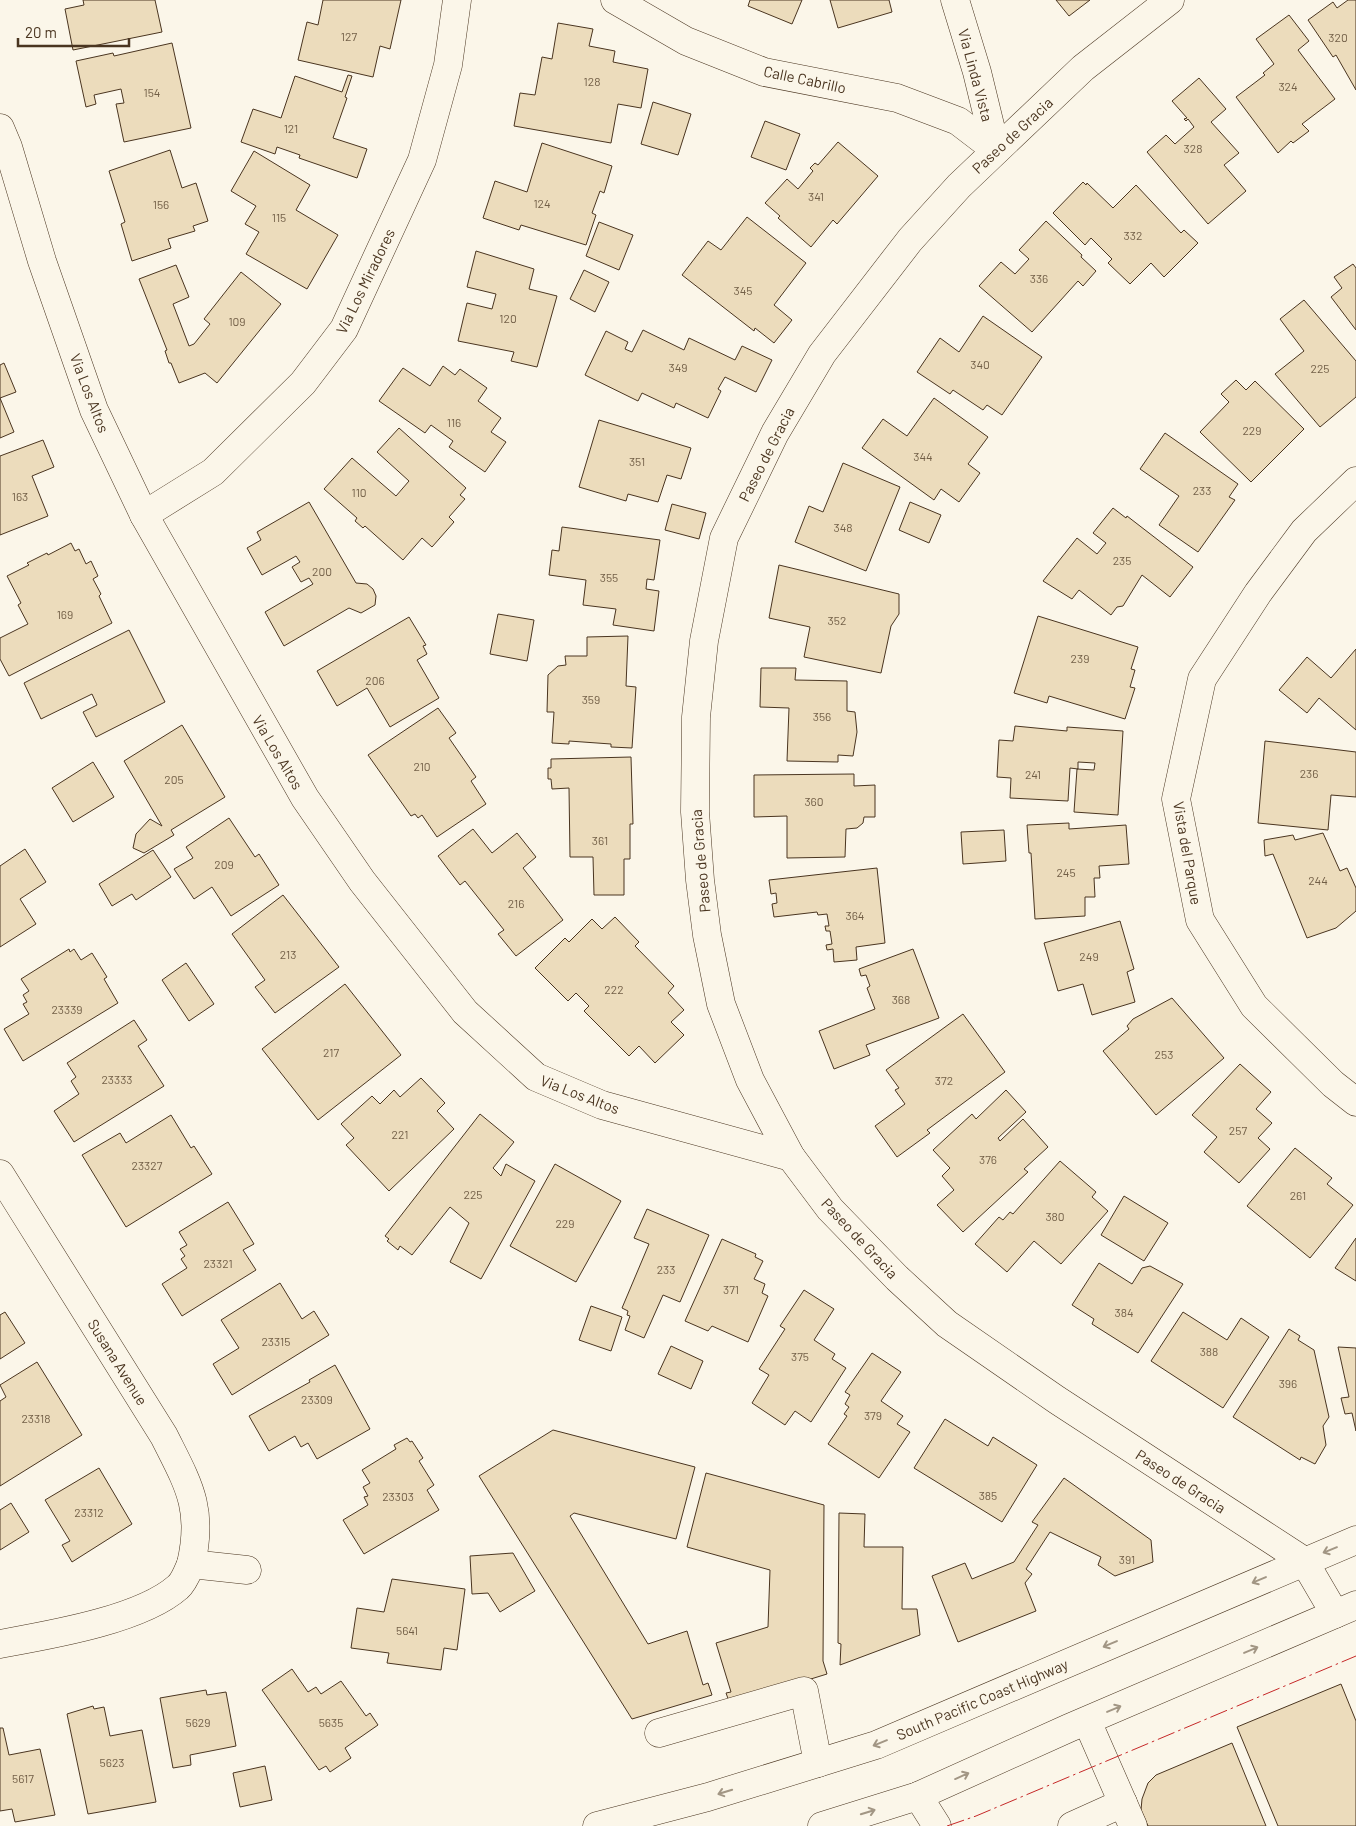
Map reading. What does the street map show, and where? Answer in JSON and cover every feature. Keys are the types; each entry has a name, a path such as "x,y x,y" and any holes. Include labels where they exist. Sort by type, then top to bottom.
{"main road":[{"name":"Via Los Miradores","path":"144,515 213,472 303,383 344,329 422,160 448,65 457,0"},
{"name":"Calle Cabrillo","path":"615,0 686,41 764,72 897,98 958,121 996,150"},
{"name":"Via Linda Vista","path":"955,0 977,72 996,150"},
{"name":"Paseo de Gracia","path":"1170,0 1083,68 959,186 910,240 822,354 775,433 724,538 704,641 696,717 695,812 706,935 721,1004 750,1080 791,1157 830,1209 897,1278 947,1324 1057,1400 1304,1561 1346,1610"},
{"name":"Via Los Altos","path":"0,128 8,147 42,261 94,410 144,515 305,798 362,881 465,1012 536,1078 602,1105 791,1157"},
{"name":"Vista del Parque","path":"1356,480 1304,531 1258,593 1202,679 1176,799 1200,920 1254,1006 1332,1084 1356,1102"},
{"name":"Susana Avenue","path":"0,1174 164,1436 186,1479 196,1513 196,1545 191,1564 179,1586 157,1600 129,1613 94,1624 0,1644"},
{"name":"South Pacific Coast Highway","path":"597,1826 708,1797 876,1745 1356,1540"},
{"path":"191,1564 247,1570"},
{"path":"822,1826 918,1796 1086,1721 1346,1610"},
{"path":"659,1733 804,1691 818,1763"},
{"path":"1072,1826 1128,1815 1086,1721"},
{"path":"918,1796 937,1826"}],"building":[{"path":"83,0 155,0 162,32 73,50 65,9 84,5"},
{"path":"323,0 401,0 390,49 380,46 373,77 298,60 307,22 318,25"},
{"path":"750,0 802,0 792,24 748,6"},
{"path":"830,0 889,0 892,12 838,28"},
{"path":"1056,0 1090,0 1069,16"},
{"path":"1348,0 1356,0 1356,90 1336,55 1333,57 1308,20 1333,2 1337,8"},
{"path":"1289,15 1309,41 1298,50 1335,99 1302,124 1309,131 1293,143 1291,141 1278,153 1236,97 1265,75 1263,73 1274,64 1256,39"},
{"path":"558,23 593,29 589,46 615,51 613,62 648,69 641,108 618,104 611,143 514,126 520,93 535,95 542,57 552,59"},
{"path":"172,43 191,128 124,142 116,104 124,103 121,89 94,95 96,104 86,107 76,61 113,53 114,56"},
{"path":"348,75 352,76 345,97 347,98 333,138 367,149 357,178 299,158 300,155 277,147 275,154 241,142 253,109 281,118 295,76 342,92"},
{"path":"1199,78 1226,109 1211,122 1239,153 1224,165 1246,191 1208,224 1147,152 1166,135 1175,144 1194,127 1188,119 1186,121 1184,119 1187,118 1172,101"},
{"path":"653,102 691,114 678,155 641,144"},
{"path":"765,121 800,134 786,170 751,157"},
{"path":"838,142 878,176 837,224 833,220 811,247 778,218 780,216 765,203 787,179 798,189 813,171 810,168 815,163 818,165"},
{"path":"542,143 612,166 604,193 600,191 592,213 596,215 586,245 521,225 519,230 483,218 495,181 527,192"},
{"path":"170,150 182,188 196,183 208,221 193,226 195,231 168,239 171,248 132,261 121,224 125,222 109,171"},
{"path":"254,151 310,185 296,210 338,235 307,289 246,254 259,232 245,224 256,206 231,191"},
{"path":"1083,182 1086,185 1087,183 1113,208 1136,185 1181,233 1184,230 1198,243 1164,277 1151,263 1130,284 1108,263 1112,259 1091,238 1085,245 1053,213"},
{"path":"747,217 806,263 774,305 792,320 774,343 755,328 754,331 682,275 708,241 721,250"},
{"path":"1046,221 1096,271 1083,286 1078,281 1032,332 979,286 1001,262 1015,274 1029,259 1019,250"},
{"path":"599,222 633,235 619,270 586,256"},
{"path":"476,251 534,269 529,289 557,296 537,367 511,361 514,352 458,341 467,303 492,309 496,294 467,287"},
{"path":"1353,264 1356,268 1356,330 1331,297 1342,288 1334,277"},
{"path":"176,265 189,297 173,304 189,346 194,344 210,324 204,319 241,272 281,304 217,383 205,373 179,383 171,363 169,363 165,351 167,350 139,279"},
{"path":"584,270 609,282 595,312 570,299"},
{"path":"1304,300 1356,361 1356,397 1320,427 1275,374 1304,351 1280,319"},
{"path":"983,316 1042,357 1002,415 987,405 983,410 953,390 950,394 917,372 940,338 959,352"},
{"path":"643,330 684,350 689,338 735,360 742,346 772,360 756,392 725,377 718,389 721,391 708,418 676,403 674,408 642,393 638,401 585,375 606,331 628,342 625,349 632,352"},
{"path":"4,363 16,392 0,398 0,365"},
{"path":"443,366 455,375 460,369 487,388 478,401 501,418 491,432 506,442 485,472 449,447 453,441 431,425 425,433 379,401 403,368 430,386"},
{"path":"1236,380 1246,390 1255,381 1304,429 1251,482 1200,432 1229,402 1221,394"},
{"path":"0,398 14,432 0,438"},
{"path":"934,398 988,437 968,464 980,473 959,502 941,489 934,500 862,448 883,419 907,436"},
{"path":"599,420 691,448 681,479 667,475 658,502 628,494 626,501 579,487"},
{"path":"399,428 466,488 460,495 465,499 449,517 454,522 432,547 422,538 403,560 365,526 363,528 355,521 357,518 324,489 352,458 396,496 409,481 377,452"},
{"path":"1165,433 1238,484 1229,497 1235,500 1198,552 1159,525 1179,496 1140,469"},
{"path":"43,440 54,467 32,476 48,516 0,535 0,456"},
{"path":"843,463 900,487 866,571 795,542 809,506 823,512"},
{"path":"309,502 356,583 367,584 373,589 376,596 375,605 361,613 349,608 284,646 265,612 313,584 309,578 301,582 292,567 300,562 296,556 262,575 247,548 261,540 257,532"},
{"path":"910,502 941,515 929,543 899,530"},
{"path":"672,504 706,513 699,539 665,530"},
{"path":"1113,508 1126,518 1127,516 1193,567 1170,597 1142,575 1123,606 1117,607 1111,615 1079,590 1072,599 1043,581 1077,538 1097,554 1106,543 1093,533"},
{"path":"562,527 660,540 654,580 647,579 646,589 659,591 654,631 613,625 616,609 583,605 586,580 549,575 552,550 559,551"},
{"path":"71,543 75,551 79,549 86,564 91,561 98,576 93,579 112,623 9,676 0,659 0,638 28,624 18,605 21,603 7,576 29,565 27,563"},
{"path":"779,565 899,594 899,614 891,626 881,673 804,657 810,627 769,618"},
{"path":"498,614 534,620 527,661 490,654"},
{"path":"1038,616 1138,647 1131,669 1135,670 1130,687 1135,688 1125,719 1049,696 1047,703 1014,693"},
{"path":"409,617 426,645 423,646 427,654 417,660 439,698 390,727 367,688 337,706 317,671"},
{"path":"129,630 165,702 96,737 83,712 97,705 92,694 41,719 24,683"},
{"path":"628,636 626,686 636,687 632,748 611,747 611,744 569,741 569,744 552,743 554,712 547,712 548,675 558,666 566,665 565,656 587,656 587,637"},
{"path":"1356,649 1356,730 1319,698 1307,713 1279,690 1307,657 1331,678"},
{"path":"761,668 796,668 795,680 847,681 847,711 855,712 857,732 853,756 838,755 838,762 787,761 789,708 760,707"},
{"path":"438,708 456,733 449,738 476,777 471,781 486,804 437,837 422,815 418,818 415,814 411,816 368,755"},
{"path":"182,725 225,797 171,830 174,835 144,853 133,848 136,834 150,819 162,826 124,761"},
{"path":"1015,726 1067,731 1067,727 1123,731 1118,815 1074,812 1077,769 1094,770 1095,763 1078,762 1078,769 1070,768 1068,801 1010,798 1011,778 997,777 999,740 1013,741"},
{"path":"1265,741 1356,752 1356,797 1331,795 1328,830 1258,823"},
{"path":"631,757 633,824 630,824 630,859 624,859 624,895 594,895 593,857 570,857 569,788 552,789 551,779 548,779 548,768 551,768 551,759"},
{"path":"93,762 114,797 73,822 52,788"},
{"path":"854,774 854,786 875,785 875,817 864,817 863,823 857,828 846,829 845,857 787,858 787,816 754,817 754,775"},
{"path":"229,818 255,857 259,854 279,885 231,916 212,887 194,899 174,869 193,858 186,847"},
{"path":"1069,823 1069,829 1126,825 1129,864 1099,866 1100,878 1094,878 1095,897 1085,897 1085,916 1035,919 1031,853 1029,853 1027,825"},
{"path":"473,829 492,853 517,833 536,857 523,868 563,920 516,956 498,934 504,930 465,881 460,885 438,856"},
{"path":"1004,830 1006,861 963,864 961,832"},
{"path":"1323,833 1340,871 1347,868 1356,888 1356,911 1336,928 1307,938 1273,854 1265,856 1264,840 1293,835 1295,840"},
{"path":"25,849 46,882 20,899 36,924 0,947 0,866"},
{"path":"153,850 171,877 136,900 132,894 112,906 99,884"},
{"path":"877,868 885,943 856,947 857,960 834,962 833,949 827,950 826,945 832,944 830,931 826,931 825,926 829,926 827,914 818,915 817,912 774,917 772,904 777,903 776,893 771,894 769,880"},
{"path":"283,895 339,967 275,1013 255,987 265,980 232,934"},
{"path":"615,917 639,942 635,946 674,986 668,993 684,1010 671,1022 684,1035 655,1063 639,1046 629,1056 584,1011 589,1006 576,993 568,1001 535,968 565,938 569,942 592,919 602,929"},
{"path":"1120,921 1134,969 1127,972 1135,1002 1092,1015 1083,984 1058,991 1044,943"},
{"path":"69,949 70,952 74,949 81,960 92,953 107,977 104,979 118,1003 23,1061 4,1029 29,1014 23,1004 27,1002 23,995 29,991 21,979"},
{"path":"913,949 939,1018 866,1045 870,1055 834,1069 819,1031 875,1009 867,988 870,986 866,975 861,976 859,969"},
{"path":"186,963 214,1004 189,1021 162,980"},
{"path":"345,984 401,1055 318,1120 262,1049"},
{"path":"1172,998 1224,1058 1156,1115 1103,1051 1129,1029 1127,1026 1133,1019"},
{"path":"963,1014 1005,1072 927,1130 930,1133 897,1157 875,1126 905,1104 895,1090 899,1088 886,1070"},
{"path":"134,1020 147,1040 138,1046 164,1086 74,1142 54,1111 79,1094 71,1081 76,1077 67,1063"},
{"path":"1240,1064 1271,1092 1256,1109 1272,1123 1258,1138 1270,1149 1239,1183 1204,1152 1217,1137 1192,1115"},
{"path":"421,1078 445,1103 437,1111 454,1129 389,1191 346,1145 354,1138 341,1124 372,1096 380,1104 394,1090 400,1097"},
{"path":"1006,1090 1026,1112 998,1138 1000,1141 1023,1119 1048,1147 1024,1169 1028,1172 963,1232 937,1205 954,1190 942,1176 950,1168 933,1150 972,1114 976,1119"},
{"path":"480,1114 514,1142 493,1168 501,1176 506,1164 535,1181 481,1279 450,1262 469,1223 450,1207 412,1255 400,1246 398,1250 387,1241 389,1239 385,1236"},
{"path":"171,1115 191,1148 194,1146 212,1174 126,1227 82,1155 120,1133 126,1143"},
{"path":"1295,1148 1332,1178 1327,1184 1353,1205 1310,1258 1247,1206"},
{"path":"1060,1161 1096,1192 1092,1197 1108,1211 1061,1264 1034,1241 1007,1272 975,1244 999,1217 1003,1220 1010,1212 1013,1214"},
{"path":"555,1164 621,1201 576,1282 510,1246"},
{"path":"1124,1196 1168,1223 1144,1261 1101,1235"},
{"path":"228,1202 254,1244 243,1250 256,1270 182,1316 162,1284 187,1268 181,1259 185,1256 180,1249 187,1245 179,1232"},
{"path":"647,1209 709,1235 680,1302 663,1295 644,1338 625,1330 630,1316 627,1315 628,1311 622,1308 649,1244 634,1238"},
{"path":"1356,1238 1356,1281 1335,1268"},
{"path":"722,1239 756,1254 755,1257 763,1261 754,1279 765,1284 762,1293 768,1296 748,1342 712,1326 708,1331 685,1321"},
{"path":"1099,1263 1132,1284 1142,1268 1150,1266 1183,1284 1138,1353 1092,1324 1094,1319 1072,1305"},
{"path":"280,1283 302,1319 314,1311 329,1335 232,1395 213,1364 239,1348 221,1320"},
{"path":"804,1290 834,1309 814,1340 835,1354 832,1359 846,1368 811,1422 795,1411 785,1425 752,1403 769,1375 759,1369 785,1329 780,1326"},
{"path":"591,1306 622,1317 611,1351 579,1340"},
{"path":"5,1312 25,1343 0,1359 0,1315"},
{"path":"1183,1312 1227,1340 1241,1318 1269,1337 1223,1408 1151,1361"},
{"path":"1289,1329 1300,1336 1298,1340 1314,1350 1329,1417 1323,1426 1326,1445 1315,1464 1301,1457 1300,1460 1233,1417"},
{"path":"671,1346 703,1361 691,1389 658,1374"},
{"path":"1338,1347 1356,1348 1356,1431 1352,1413 1345,1414 1341,1398 1349,1397"},
{"path":"872,1353 901,1372 881,1401 903,1416 897,1424 910,1432 879,1478 828,1444 847,1416 844,1414 849,1407 845,1404 850,1395 845,1392"},
{"path":"37,1362 82,1435 0,1486 0,1401 6,1397 0,1385"},
{"path":"335,1365 370,1429 317,1459 308,1443 301,1447 295,1436 269,1451 249,1416 310,1382 309,1380"},
{"path":"945,1419 988,1446 993,1437 1037,1465 1002,1522 914,1468"},
{"path":"553,1430 695,1467 676,1539 574,1513 570,1516 648,1644 687,1631 703,1685 708,1683 712,1695 632,1719 479,1476"},
{"path":"407,1438 410,1442 412,1441 423,1458 419,1461 434,1485 427,1490 439,1510 364,1554 343,1520 368,1505 364,1497 368,1496 363,1487 370,1483 362,1470 396,1449 394,1445"},
{"path":"99,1468 132,1524 72,1562 62,1545 70,1541 45,1500"},
{"path":"706,1473 824,1505 823,1661 827,1674 730,1704 726,1693 731,1692 716,1643 768,1627 770,1570 687,1547"},
{"path":"1064,1478 1151,1540 1153,1562 1115,1576 1098,1565 1101,1557 1050,1532 1026,1569 1032,1574 1025,1583 1036,1611 958,1642 932,1576 965,1563 972,1579 1014,1562 1038,1525 1032,1522"},
{"path":"11,1503 29,1532 0,1550 0,1510"},
{"path":"839,1513 865,1514 864,1547 903,1547 902,1609 917,1609 920,1635 840,1665 841,1644 838,1643"},
{"path":"513,1553 535,1591 500,1612 488,1593 472,1594 470,1556"},
{"path":"392,1579 465,1589 457,1650 444,1648 441,1670 387,1663 389,1653 351,1648 357,1608 384,1612"},
{"path":"292,1669 308,1692 316,1687 321,1694 341,1681 366,1716 370,1713 378,1725 345,1748 351,1758 330,1772 326,1766 319,1770 262,1690"},
{"path":"1341,1684 1356,1721 1356,1826 1278,1826 1237,1727"},
{"path":"206,1690 207,1695 226,1692 236,1746 190,1755 191,1765 173,1768 160,1698"},
{"path":"93,1706 94,1709 104,1707 110,1736 142,1730 156,1802 88,1814 67,1714"},
{"path":"0,1728 3,1728 9,1755 40,1749 55,1815 15,1822 12,1809 0,1811"},
{"path":"1232,1743 1266,1826 1148,1826 1141,1810 1142,1799 1148,1783 1156,1775"},
{"path":"265,1766 272,1800 240,1807 233,1773"}],"power":[{"path":"947,1826 976,1816 1356,1656"}]}
